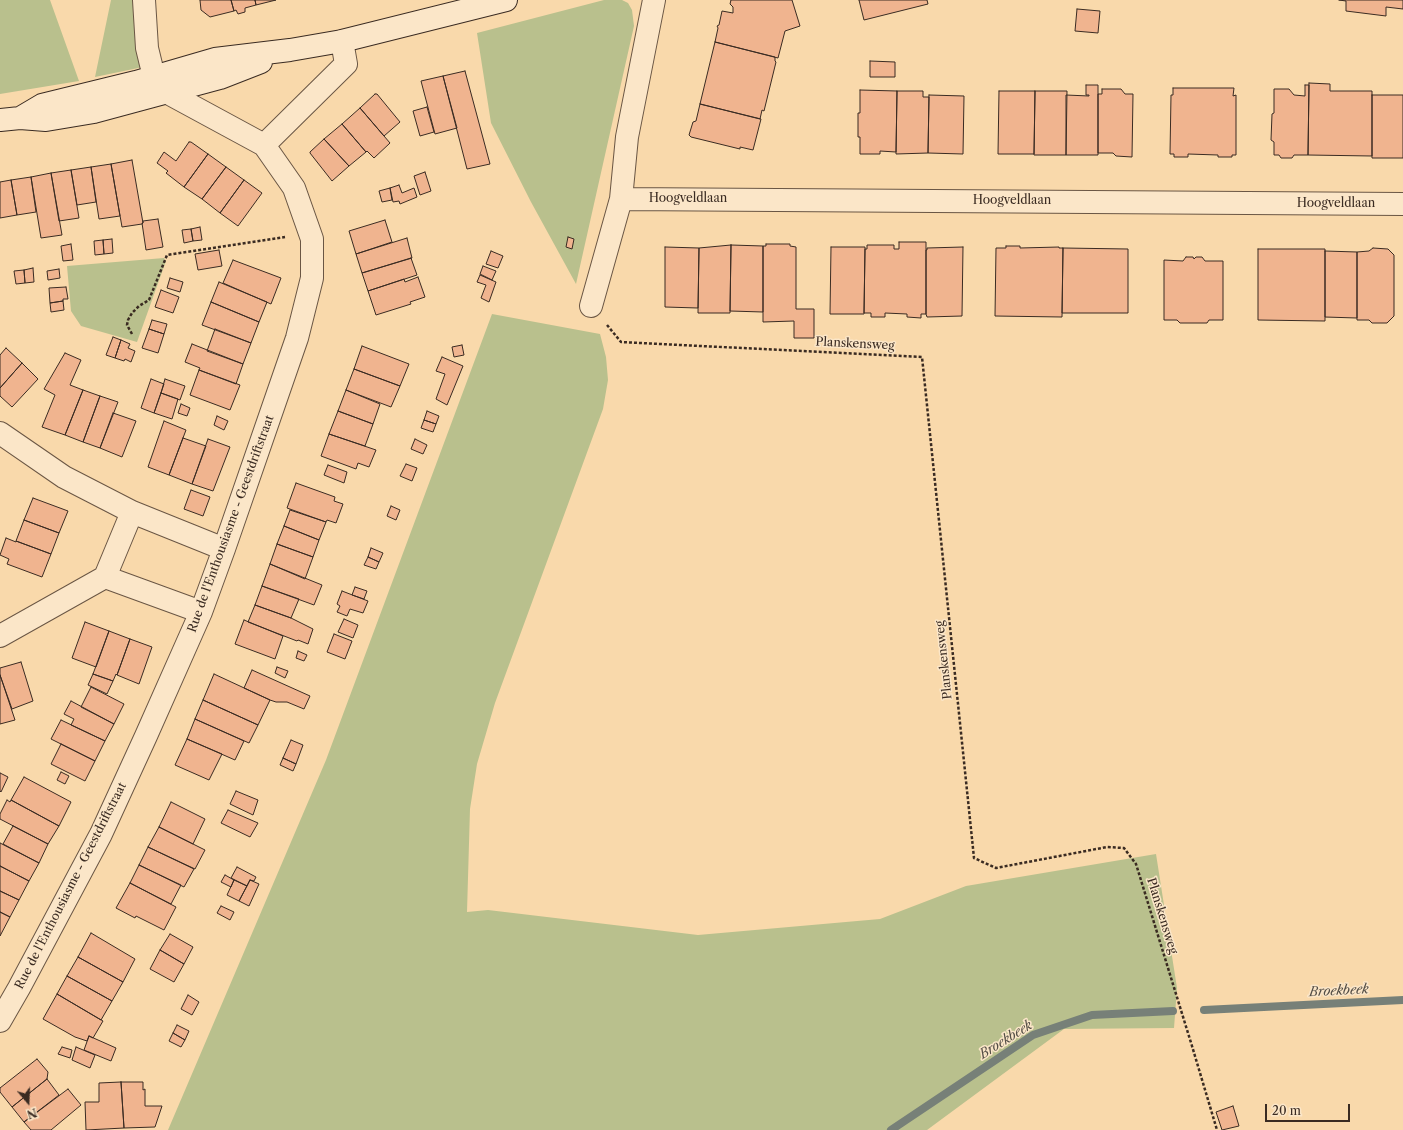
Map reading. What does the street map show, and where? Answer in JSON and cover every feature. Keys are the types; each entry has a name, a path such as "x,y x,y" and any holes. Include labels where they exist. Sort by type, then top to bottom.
{"street":[{"path":"144,0 147,48 154,77 168,93"},
{"path":"10,119 42,105 154,77 215,59 290,50 342,41 506,0"},
{"path":"591,306 621,199 627,137 654,0"},
{"path":"264,145 346,64 342,41"},
{"path":"10,119 46,120 94,112 220,78 290,50"},
{"name":"Rue de l'Enthousiasme - Geestdriftstraat","path":"0,1021 101,834 201,612 297,338 312,278 312,239 294,188 264,145 168,93"},
{"name":"Hoogveldlaan","path":"621,199 1403,204"},
{"path":"0,432 64,477 132,512 224,549"},
{"path":"0,636 105,577 132,512"},
{"path":"105,577 201,612"}],"path":[{"path":"132,334 127,325 132,313 139,306 149,300 167,255 309,232"},
{"name":"Planskensweg","path":"591,306 621,342 922,357 974,858 996,868 1106,847 1124,848 1136,864 1217,1130"}],"green space":[{"path":"0,0 50,0 79,81 0,94"},
{"path":"111,0 137,0 143,67 95,77"},
{"path":"604,0 622,0 628,3 632,10 634,26 576,284 531,202 491,123 477,33"},
{"path":"164,258 166,261 137,342 81,326 71,311 67,266"},
{"path":"492,314 600,334 606,357 608,380 603,409 495,703 477,764 470,809 467,912 488,910 698,935 880,919 966,886 1156,854 1177,988 1174,1028 1064,1029 927,1130 168,1130 326,760"}],"building":[{"path":"200,0 231,0 234,11 210,17 201,10"},
{"path":"231,0 255,0 256,5 245,8 245,12 238,14 236,10 234,11"},
{"path":"255,0 276,0 256,5"},
{"path":"731,0 792,0 800,26 785,31 778,58 715,42 718,28 717,26 719,25 722,11 733,13 733,7 730,4"},
{"path":"859,0 927,0 928,4 864,20"},
{"path":"1339,0 1403,0 1403,9 1386,7 1386,16 1346,11 1346,1"},
{"path":"1077,9 1100,11 1098,33 1075,31"},
{"path":"715,42 775,57 776,62 764,111 762,110 760,119 700,104"},
{"path":"870,61 895,62 895,77 870,77"},
{"path":"465,71 490,164 467,169 443,76"},
{"path":"443,76 457,128 435,134 421,81"},
{"path":"1309,83 1330,84 1330,91 1372,91 1372,156 1308,155"},
{"path":"1086,85 1098,85 1098,155 1066,155 1066,95 1089,96 1086,95"},
{"path":"1305,85 1309,85 1308,155 1294,155 1292,158 1281,158 1279,155 1274,155 1274,142 1271,140 1272,114 1274,113 1274,89 1289,89 1294,95 1305,96"},
{"path":"1173,88 1234,88 1233,96 1236,95 1236,155 1232,155 1232,157 1218,157 1218,155 1188,154 1188,157 1174,157 1174,154 1170,154 1171,95 1173,95"},
{"path":"1102,89 1121,89 1125,94 1133,94 1132,157 1116,156 1113,153 1098,153 1098,94 1102,94"},
{"path":"860,90 897,91 896,152 880,151 880,154 860,154 858,113 860,113"},
{"path":"897,91 923,91 923,97 929,97 928,153 896,154"},
{"path":"999,91 1035,91 1034,154 998,154"},
{"path":"1035,91 1067,91 1066,155 1034,155"},
{"path":"375,94 377,94 400,122 384,136 360,108"},
{"path":"929,95 964,96 963,154 928,153"},
{"path":"1372,95 1403,95 1403,158 1372,158"},
{"path":"700,104 761,119 753,150 740,147 740,149 691,137 689,135 693,122 696,121"},
{"path":"427,107 434,132 420,136 413,111"},
{"path":"360,108 390,143 374,158 367,151 366,152 342,124"},
{"path":"342,124 366,152 349,166 324,139"},
{"path":"324,139 349,166 332,181 310,153"},
{"path":"189,142 208,154 184,187 166,173 168,171 157,163 164,152 176,161"},
{"path":"208,154 226,167 202,199 184,187"},
{"path":"132,160 143,223 122,227 111,164"},
{"path":"111,164 120,216 99,219 91,167"},
{"path":"91,167 96,202 77,205 71,170"},
{"path":"226,167 244,180 220,213 202,199"},
{"path":"71,170 79,218 59,221 51,173"},
{"path":"425,172 431,191 420,195 414,176"},
{"path":"51,173 62,235 41,238 31,177"},
{"path":"31,177 36,212 17,215 11,180"},
{"path":"11,180 17,215 0,218 0,182"},
{"path":"244,180 262,193 238,226 220,213"},
{"path":"399,185 402,193 414,188 417,197 400,204 399,201 393,202 390,188"},
{"path":"390,188 392,200 382,202 379,191"},
{"path":"158,219 163,247 146,250 142,223 143,221"},
{"path":"385,220 392,242 356,254 349,231"},
{"path":"200,227 202,240 193,241 191,229"},
{"path":"191,229 193,241 184,243 182,230"},
{"path":"568,237 574,239 572,249 566,247"},
{"path":"407,238 412,258 362,273 356,254"},
{"path":"112,239 113,253 104,254 103,240"},
{"path":"103,240 104,254 95,255 94,241"},
{"path":"899,242 926,242 926,314 921,314 921,318 907,317 907,314 885,313 885,317 871,317 871,313 864,313 865,249 867,249 867,245 894,245 894,249 899,249"},
{"path":"71,244 73,260 63,261 61,246"},
{"path":"766,244 790,244 790,246 796,247 796,309 814,309 814,338 794,338 794,321 763,322 763,246 766,246"},
{"path":"731,245 730,313 698,313 699,248"},
{"path":"731,245 763,246 763,312 730,311"},
{"path":"1006,246 1020,246 1020,248 1063,248 1062,317 995,316 996,248 1006,248"},
{"path":"665,247 699,248 698,308 665,307"},
{"path":"831,247 865,247 864,314 830,314"},
{"path":"963,247 962,316 927,317 927,248"},
{"path":"1063,248 1128,249 1128,313 1062,313"},
{"path":"1373,248 1388,249 1394,255 1394,316 1387,323 1372,323 1369,320 1357,320 1357,252 1369,251"},
{"path":"1258,249 1325,249 1325,321 1258,320"},
{"path":"219,250 222,266 198,270 195,254"},
{"path":"491,251 503,256 498,268 486,264"},
{"path":"1325,251 1357,252 1357,318 1325,317"},
{"path":"1186,257 1193,257 1194,259 1196,257 1202,257 1205,261 1223,261 1223,320 1209,320 1207,323 1180,323 1177,320 1164,320 1164,260 1183,261"},
{"path":"411,258 417,275 368,291 362,273"},
{"path":"233,260 281,278 271,304 223,283"},
{"path":"483,266 496,271 492,280 480,274"},
{"path":"33,268 34,282 25,283 24,270"},
{"path":"59,269 60,278 48,280 47,271"},
{"path":"24,270 25,283 16,284 14,271"},
{"path":"480,275 496,282 489,302 481,298 486,285 477,282"},
{"path":"418,277 425,297 410,302 411,304 376,315 368,291 404,279 405,282"},
{"path":"170,278 183,282 180,292 167,288"},
{"path":"219,282 267,302 259,322 211,302"},
{"path":"66,287 68,299 50,303 49,288"},
{"path":"161,290 179,297 173,313 155,307"},
{"path":"63,301 64,310 51,312 50,303"},
{"path":"211,302 259,322 251,343 202,325"},
{"path":"152,320 167,324 164,334 149,329"},
{"path":"149,329 164,334 158,353 142,348"},
{"path":"215,329 251,343 243,364 207,351"},
{"path":"113,337 121,340 115,358 106,355"},
{"path":"121,340 130,344 128,348 135,351 131,362 125,359 124,361 115,358"},
{"path":"192,344 243,364 236,384 199,370 200,368 185,362"},
{"path":"462,345 464,355 454,357 452,347"},
{"path":"362,346 409,364 400,386 354,369"},
{"path":"6,348 22,363 0,388 0,355"},
{"path":"65,353 81,360 70,385 83,390 65,435 42,427 55,395 44,389"},
{"path":"442,357 463,366 447,405 436,399 445,374 436,371"},
{"path":"22,363 38,379 12,407 0,396 0,388"},
{"path":"354,369 400,386 391,407 346,390"},
{"path":"199,370 240,385 230,410 190,395"},
{"path":"151,379 164,384 154,413 141,408"},
{"path":"165,379 185,386 180,400 161,393"},
{"path":"83,390 100,396 83,442 65,435"},
{"path":"346,390 380,404 373,424 338,411"},
{"path":"161,393 178,399 172,419 154,413"},
{"path":"100,396 118,402 100,448 83,442"},
{"path":"181,404 190,408 187,416 178,413"},
{"path":"338,411 373,424 365,446 329,434"},
{"path":"427,411 439,416 436,424 424,420"},
{"path":"113,413 136,421 122,457 100,448"},
{"path":"217,416 228,421 224,430 214,425"},
{"path":"424,420 436,424 433,432 421,428"},
{"path":"164,421 186,430 169,475 148,467"},
{"path":"329,434 376,450 369,467 358,463 356,469 321,456"},
{"path":"183,438 206,446 192,484 169,475"},
{"path":"208,439 230,447 213,491 192,484"},
{"path":"415,439 427,445 423,454 411,449"},
{"path":"406,464 417,468 412,481 400,476"},
{"path":"328,465 347,472 344,483 324,475"},
{"path":"296,483 335,497 334,501 343,504 336,523 327,520 326,522 287,508"},
{"path":"191,490 210,497 203,516 184,509"},
{"path":"33,498 68,511 59,533 24,520"},
{"path":"391,506 400,510 396,520 387,516"},
{"path":"290,510 326,522 319,540 284,526"},
{"path":"24,520 59,533 51,554 16,541"},
{"path":"284,526 319,540 313,557 277,544"},
{"path":"6,538 51,554 42,577 7,564 9,559 0,555"},
{"path":"277,544 313,557 305,579 270,564"},
{"path":"371,548 383,553 379,562 368,557"},
{"path":"368,557 379,562 376,569 364,565"},
{"path":"270,564 322,585 314,605 262,586"},
{"path":"262,586 299,599 291,618 255,605"},
{"path":"355,587 367,591 364,599 352,595"},
{"path":"342,591 368,601 363,613 350,609 347,616 337,612 340,606 337,604"},
{"path":"255,605 291,618 313,629 308,644 248,622"},
{"path":"344,619 358,625 353,638 338,632"},
{"path":"244,620 283,636 275,659 235,644"},
{"path":"85,622 109,631 96,667 72,658"},
{"path":"109,631 130,639 117,675 116,674 113,681 93,674"},
{"path":"334,634 352,641 345,659 327,652"},
{"path":"130,639 152,647 139,684 117,675"},
{"path":"298,651 307,655 304,661 296,658"},
{"path":"21,662 33,701 12,709 0,675 0,668"},
{"path":"277,667 288,671 285,678 275,673"},
{"path":"252,670 310,696 304,709 287,702 276,702 270,700 244,688"},
{"path":"93,674 113,681 107,694 88,685"},
{"path":"214,674 270,700 258,725 203,700"},
{"path":"0,675 15,720 0,724"},
{"path":"91,687 124,704 114,724 81,707"},
{"path":"203,700 258,725 249,743 195,719"},
{"path":"71,701 114,724 105,741 71,725 74,719 64,714"},
{"path":"195,719 244,741 235,760 187,739"},
{"path":"61,720 105,741 95,761 51,739"},
{"path":"187,739 222,754 209,780 175,765"},
{"path":"291,740 303,745 296,764 283,758"},
{"path":"61,744 95,761 85,781 51,764"},
{"path":"283,758 296,764 293,771 280,765"},
{"path":"61,772 69,776 65,784 57,780"},
{"path":"0,773 8,777 1,792 0,791"},
{"path":"24,777 71,802 59,826 11,800"},
{"path":"236,791 258,800 253,815 230,804"},
{"path":"7,800 10,802 11,800 59,826 48,844 0,819 0,814"},
{"path":"171,802 205,819 193,844 159,827"},
{"path":"228,810 258,823 250,837 221,823"},
{"path":"13,826 48,844 39,863 3,844"},
{"path":"159,827 205,850 195,869 148,847"},
{"path":"0,843 39,863 29,881 0,866"},
{"path":"148,847 194,869 184,887 139,865"},
{"path":"139,865 181,885 171,904 130,883"},
{"path":"0,866 29,881 19,900 0,891"},
{"path":"237,867 256,877 254,881 250,880 247,886 231,878"},
{"path":"225,875 234,880 231,887 221,882"},
{"path":"234,880 247,886 239,901 227,895"},
{"path":"250,880 259,884 249,906 239,901"},
{"path":"130,883 176,907 164,930 116,908"},
{"path":"0,891 19,900 10,917 0,912"},
{"path":"221,906 234,912 230,920 217,913"},
{"path":"0,912 10,917 0,936"},
{"path":"91,933 135,959 123,982 78,957"},
{"path":"170,934 193,947 184,964 160,950"},
{"path":"160,950 184,964 174,982 150,969"},
{"path":"78,957 123,982 112,1001 67,976"},
{"path":"67,976 112,1001 101,1020 57,994"},
{"path":"57,994 103,1021 93,1038 89,1036 87,1041 75,1037 43,1019"},
{"path":"188,995 199,1002 192,1015 181,1009"},
{"path":"177,1025 189,1031 185,1040 173,1033"},
{"path":"173,1033 185,1040 181,1047 169,1041"},
{"path":"89,1036 116,1048 111,1061 84,1050"},
{"path":"62,1047 72,1050 70,1058 58,1054"},
{"path":"76,1047 95,1055 90,1068 72,1060"},
{"path":"37,1059 48,1072 47,1079 12,1107 0,1092 0,1088"},
{"path":"47,1079 59,1095 24,1122 12,1107"},
{"path":"121,1082 124,1128 86,1130 85,1102 99,1102 99,1083"},
{"path":"121,1082 143,1082 143,1090 145,1089 145,1106 162,1106 155,1127 124,1128"},
{"path":"68,1089 81,1105 51,1130 31,1130 24,1122"},
{"path":"1233,1106 1239,1126 1222,1130 1216,1112"}],"waterway":[{"name":"Broekbeek","path":"1204,1010 1403,1000"},
{"name":"Broekbeek","path":"891,1130 1033,1035 1092,1015 1173,1011"}]}
